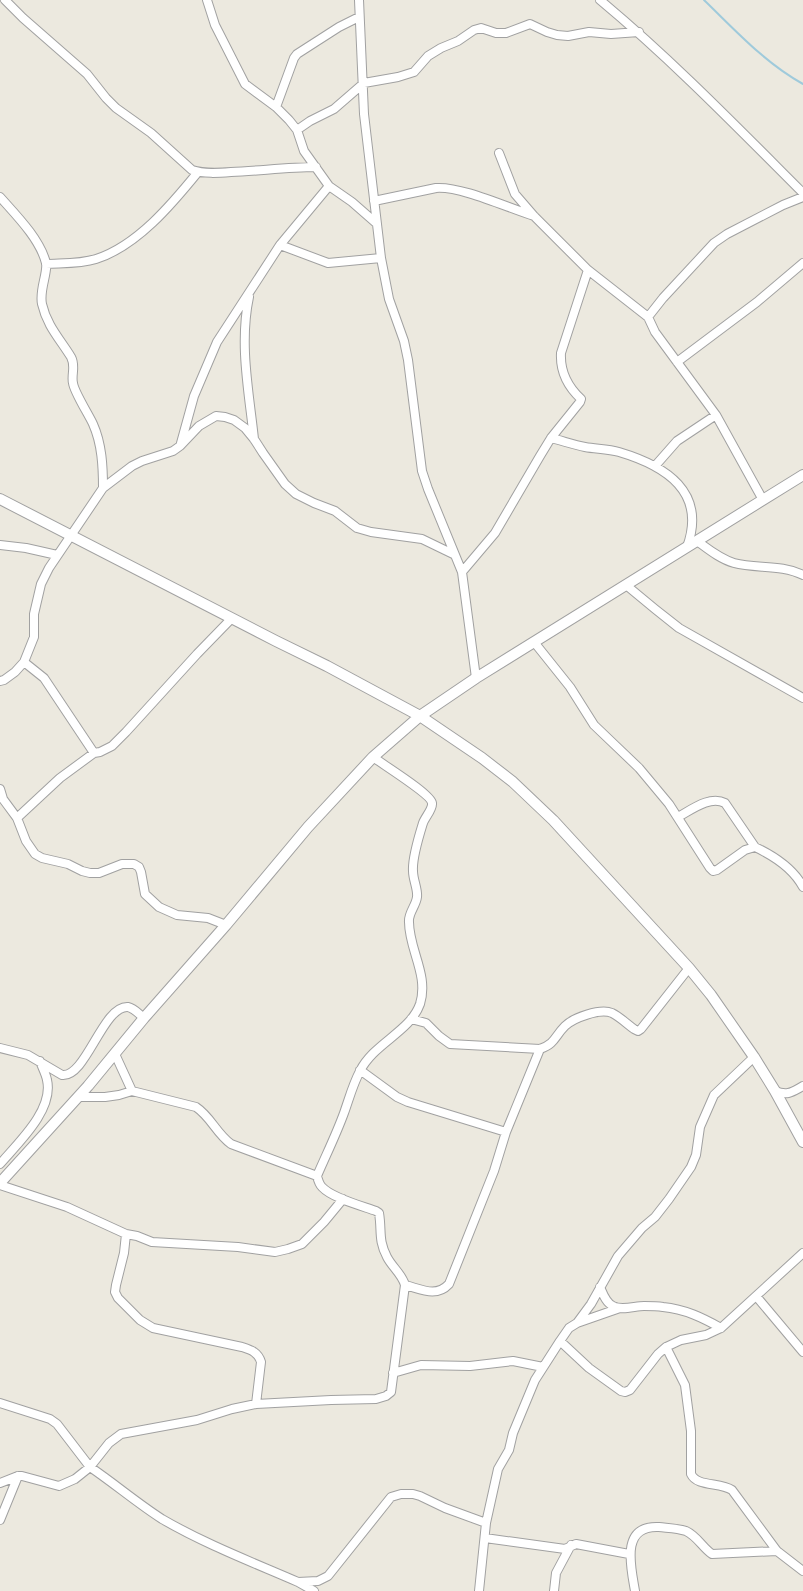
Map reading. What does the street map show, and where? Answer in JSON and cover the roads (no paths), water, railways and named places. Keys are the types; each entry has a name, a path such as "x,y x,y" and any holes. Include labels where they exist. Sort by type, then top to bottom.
{"street":[{"path":"5,0 87,74 116,108 155,137 189,168 198,172 220,173 316,167"},
{"path":"208,0 215,25 245,84 276,107 297,130 304,151 329,186 352,202 376,223"},
{"path":"359,0 364,114 381,258 389,299 404,341 408,360 422,471 462,572 476,678"},
{"path":"600,0 639,32 803,193"},
{"path":"276,107 297,54 339,27 360,17"},
{"path":"297,130 334,109 364,83 407,76 414,72 428,56 458,41 474,30 482,28 496,33 506,33 530,24 547,32 568,36 589,32 611,34 639,32"},
{"path":"499,153 516,194 534,216 588,270 648,317 655,332 716,414 763,500"},
{"path":"46,264 82,262 107,255 143,231 157,219 174,202 198,172"},
{"path":"180,446 194,396 217,342 280,245 329,186"},
{"path":"374,200 436,188 446,188 534,216"},
{"path":"0,197 38,244 46,264 41,293 42,304 58,340 74,363 73,384 98,436 103,463 103,488"},
{"path":"648,317 662,298 714,243 727,234 782,205 803,197"},
{"path":"280,245 328,263 381,258"},
{"path":"677,362 757,302 803,263"},
{"path":"462,572 499,527 517,492 552,438 581,400 572,390 562,372 560,362 561,353 588,270"},
{"path":"250,292 245,320 244,350 254,439"},
{"path":"655,466 677,441 716,414"},
{"path":"0,681 15,672 24,662 34,637 36,599 45,576 103,488 132,466 164,455 180,446 199,426 216,416 234,420 245,428 285,484 296,494 335,511 357,528 371,532 422,538 454,554"},
{"path":"552,438 586,447 620,452 655,466 678,482 687,496 691,507 692,530 687,547"},
{"path":"343,1199 302,1244 288,1250 275,1252 238,1246 152,1242 126,1234 67,1207 0,1184 78,1097 308,827 372,757 420,716 476,678 803,475"},
{"path":"0,499 327,666 420,716 482,758 535,801 689,968 711,995 754,1057 803,1142"},
{"path":"697,540 727,561 740,565 772,567 803,575"},
{"path":"0,545 58,555"},
{"path":"626,585 679,628 748,665 803,698"},
{"path":"17,818 60,778 94,753 112,746 232,618"},
{"path":"534,642 570,687 594,725 639,768 658,790 678,817 710,868 718,870 745,850 755,847"},
{"path":"24,662 48,684 94,753"},
{"path":"0,1483 18,1476 59,1486 75,1480 90,1467 109,1443 120,1434 197,1420 256,1404 381,1398 391,1392 405,1285 402,1276 388,1259 380,1240 379,1213 343,1199 320,1186 317,1176 360,1070 378,1047 411,1019 417,1011 422,993 422,976 411,940 409,923 417,898 413,866 424,822 432,808 432,803 430,798 412,784 372,757"},
{"path":"0,789 1,799 17,818 26,841 35,854 42,858 68,864 90,874 122,864 134,864 139,867 141,872 145,894 159,907 177,915 208,918 226,925"},
{"path":"678,817 715,800 725,803 755,847 772,856 794,874 803,888"},
{"path":"411,1019 426,1023 450,1044 540,1049 552,1044 564,1027 578,1017 590,1014 611,1013 638,1031 689,968"},
{"path":"0,1048 28,1055 62,1075 70,1074 78,1067 112,1016 126,1007 144,1018"},
{"path":"405,1285 436,1292 444,1289 448,1284 494,1171 506,1132 540,1049"},
{"path":"115,1054 132,1091"},
{"path":"577,1323 591,1304 608,1271 628,1243 655,1217 691,1167 696,1155 702,1120 714,1095 754,1057"},
{"path":"0,1164 38,1118 45,1102 47,1080 40,1062"},
{"path":"360,1070 403,1100 506,1132"},
{"path":"775,1091 783,1094 790,1093 803,1086"},
{"path":"78,1097 105,1097 132,1091 196,1107 204,1112 223,1138 231,1144 317,1176"},
{"path":"126,1234 124,1253 115,1292 118,1298 140,1320 153,1328 253,1351 259,1356 261,1362 256,1404"},
{"path":"560,1341 590,1368 625,1392 630,1390 658,1354 666,1347 681,1340 706,1336 721,1328 803,1253"},
{"path":"600,1287 608,1301 613,1306 620,1308"},
{"path":"756,1296 803,1352"},
{"path":"479,1591 486,1523 498,1469 509,1450 513,1433 526,1400 543,1367 569,1328 577,1323 620,1308 646,1306 665,1307 686,1312 702,1317 721,1328"},
{"path":"666,1347 685,1385 691,1431 691,1474 693,1478 700,1482 723,1485 732,1490 777,1551 803,1571"},
{"path":"393,1373 421,1365 477,1366 513,1361 543,1367"},
{"path":"0,1403 50,1419 57,1424 90,1467 139,1504 188,1534 298,1582 314,1591"},
{"path":"0,1520 18,1476"},
{"path":"298,1582 318,1581 328,1576 387,1500 396,1495 413,1494 420,1496 438,1506 486,1523"},
{"path":"635,1591 630,1554 631,1546 636,1536 643,1529 649,1527 672,1528 685,1531 693,1535 712,1554 777,1551"},
{"path":"485,1538 564,1549 576,1544 630,1554"},
{"path":"554,1591 556,1575 571,1545"}],"waterway":[{"path":"704,0 763,56 803,84"}]}
